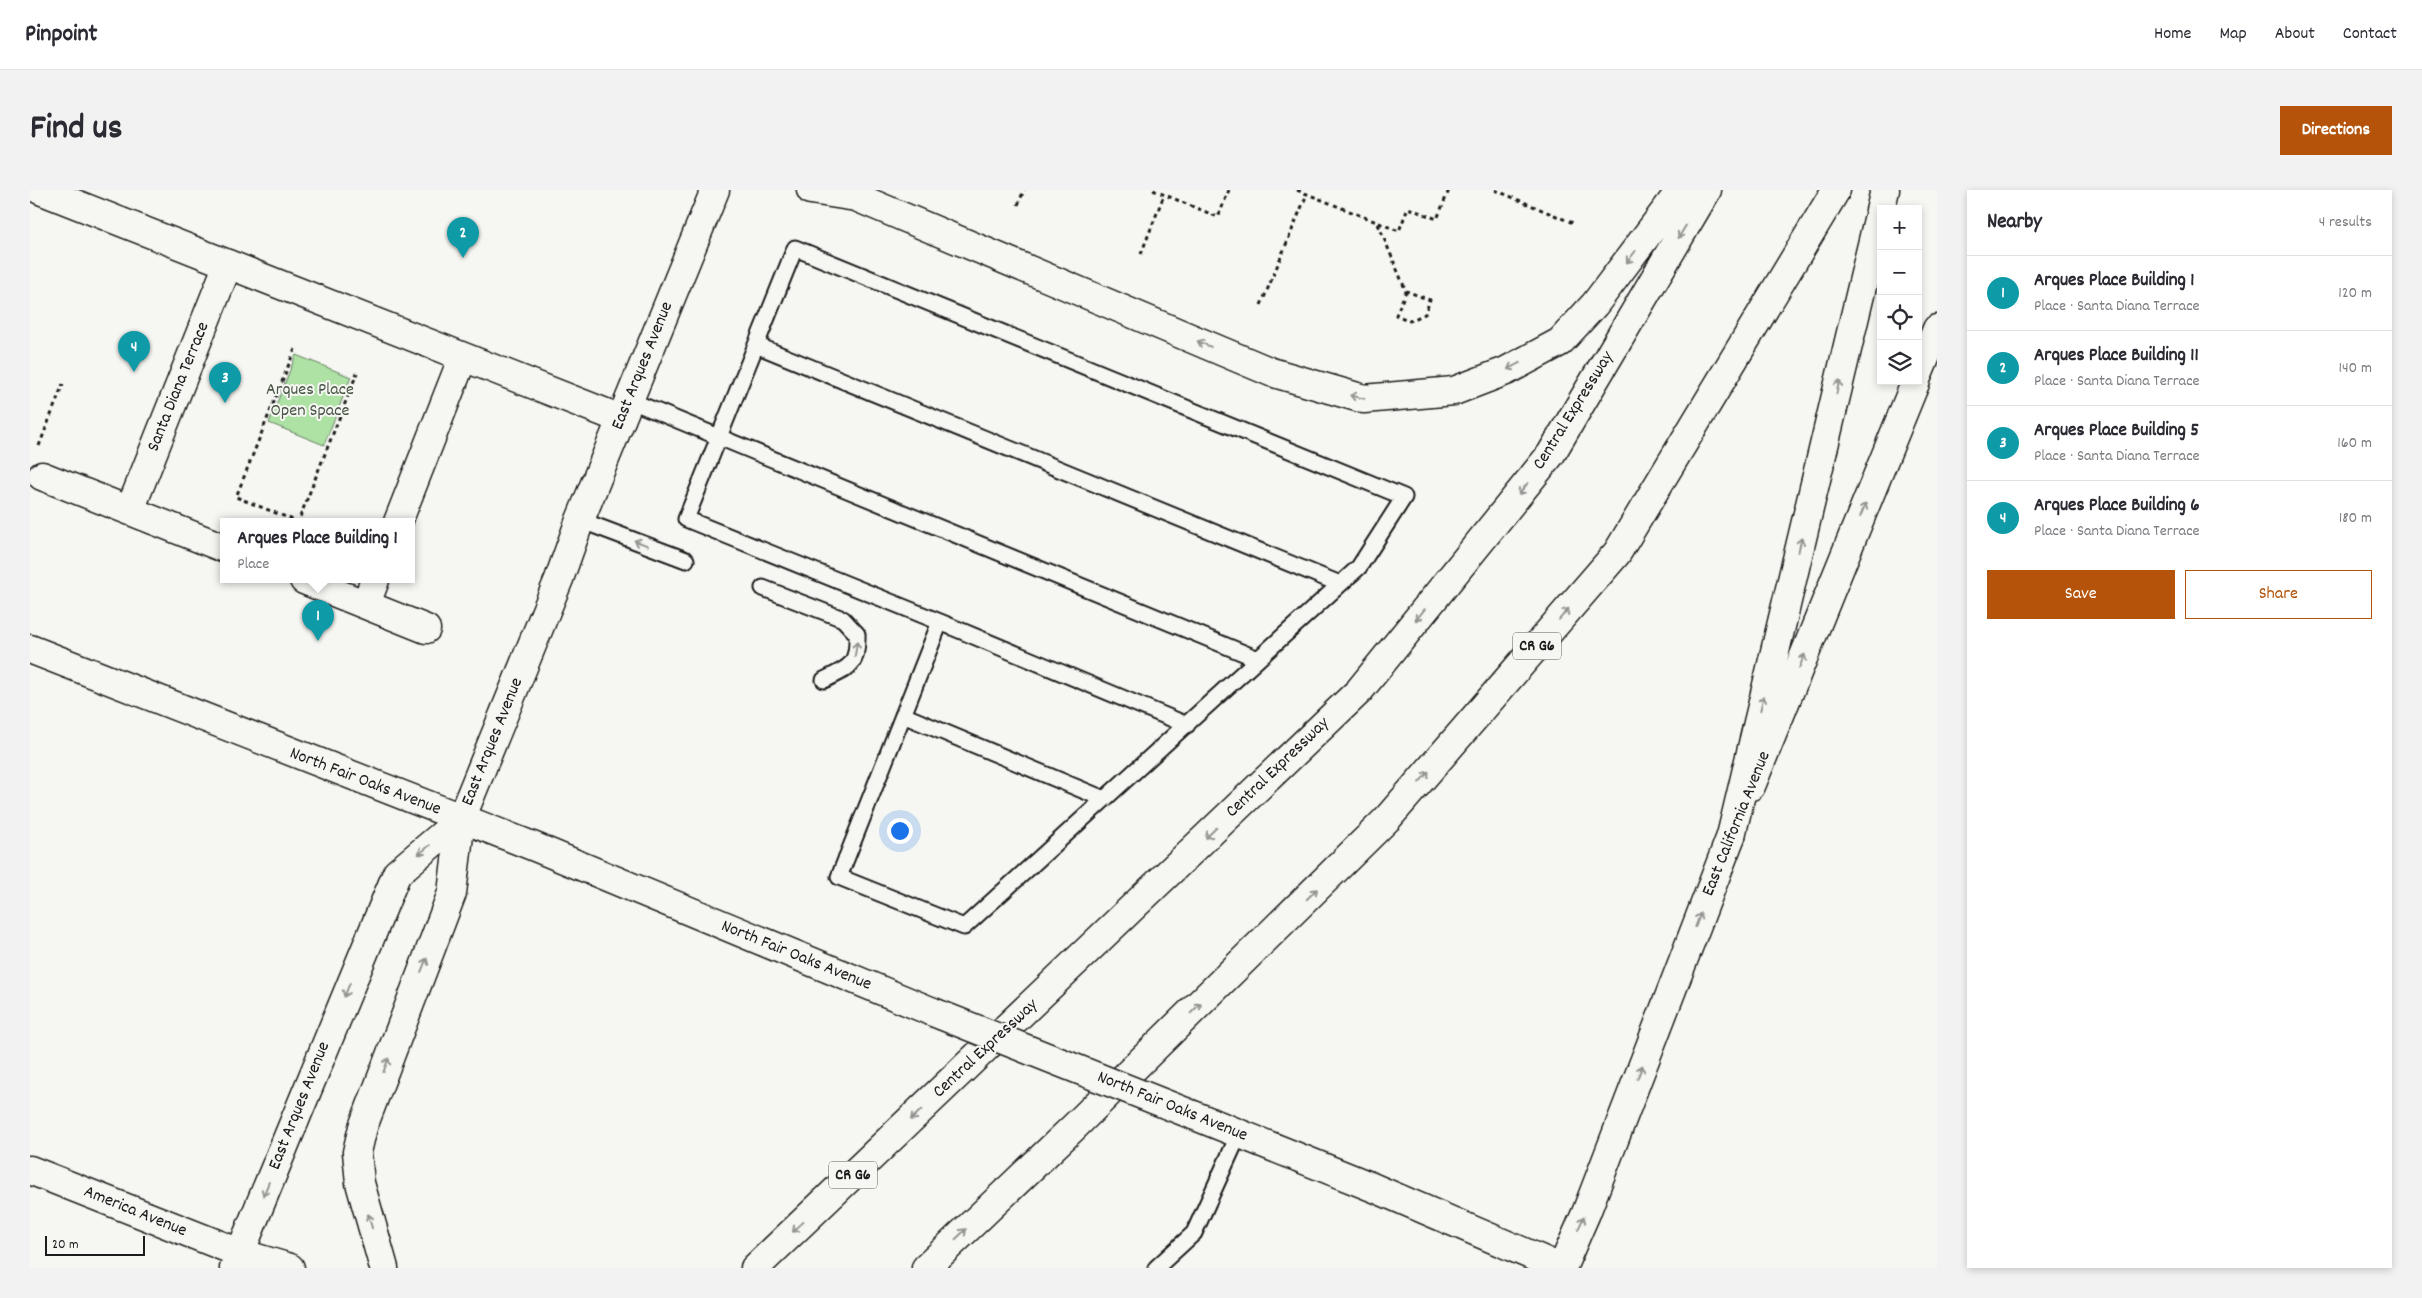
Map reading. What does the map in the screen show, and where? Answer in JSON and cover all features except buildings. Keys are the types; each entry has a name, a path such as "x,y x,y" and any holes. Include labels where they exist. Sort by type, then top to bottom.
{"main road":[{"path":"40,190 463,357 625,409"},
{"name":"East Arques Avenue","path":"239,1263 396,873 461,820 559,579 580,520 715,190"},
{"path":"812,190 853,194 1271,372 1364,399 1454,391 1506,371 1560,342 1595,304 1681,190"},
{"name":"Central Expressway","path":"755,1268 1359,691 1551,454 1707,190"},
{"name":"CR G6","path":"926,1268 1073,1128 1387,820 1618,553 1836,190"},
{"path":"1731,836 1885,190"},
{"name":"Santa Diana Terrace","path":"130,510 228,264"},
{"path":"1922,365 1937,329"},
{"path":"400,518 463,357"},
{"name":"East California Avenue","path":"1561,1268 1586,1213 1731,836 1914,385"},
{"path":"40,464 130,510 220,546"},
{"path":"320,583 370,592 426,629"},
{"name":"North Fair Oaks Avenue","path":"30,649 461,820 535,847 933,1012 1372,1187 1561,1268"},
{"path":"384,1268 360,1183 357,1152 362,1127 452,893 461,820"},
{"name":"America Avenue","path":"30,1170 239,1263 290,1268"}],"lane":[{"path":"940,622 839,877 964,927 1359,568 1404,497 795,248 686,519 940,622 1187,724"},
{"path":"756,345 1340,584"},
{"path":"625,409 719,436 1258,659"},
{"path":"580,520 686,560"},
{"path":"763,588 843,619 857,634 858,653 849,668 824,680"},
{"path":"903,715 1104,800"},
{"path":"1156,1268 1194,1233 1239,1134"}],"path":[{"path":"1018,205 1024,190"},
{"path":"1153,190 1218,217 1229,190"},
{"path":"1297,190 1399,231 1408,208 1437,219 1449,190"},
{"path":"1496,190 1573,223"},
{"path":"1261,305 1307,194"},
{"path":"1141,254 1164,195"},
{"path":"1378,223 1406,291 1396,315 1410,321 1425,314 1430,300 1406,291"},
{"path":"288,518 236,497 295,349"},
{"path":"300,518 357,373"},
{"path":"40,464 63,384"}],"green space":[{"name":"Arques Place Open Space","path":"296,355 351,377 324,445 269,423"}],"place":[{"name":"Arques Place Building 11","path":"463,258"},
{"name":"Arques Place Building 6","path":"134,372"},
{"name":"Arques Place Building 5","path":"225,403"},
{"name":"Arques Place Building 1","path":"318,641"}]}
